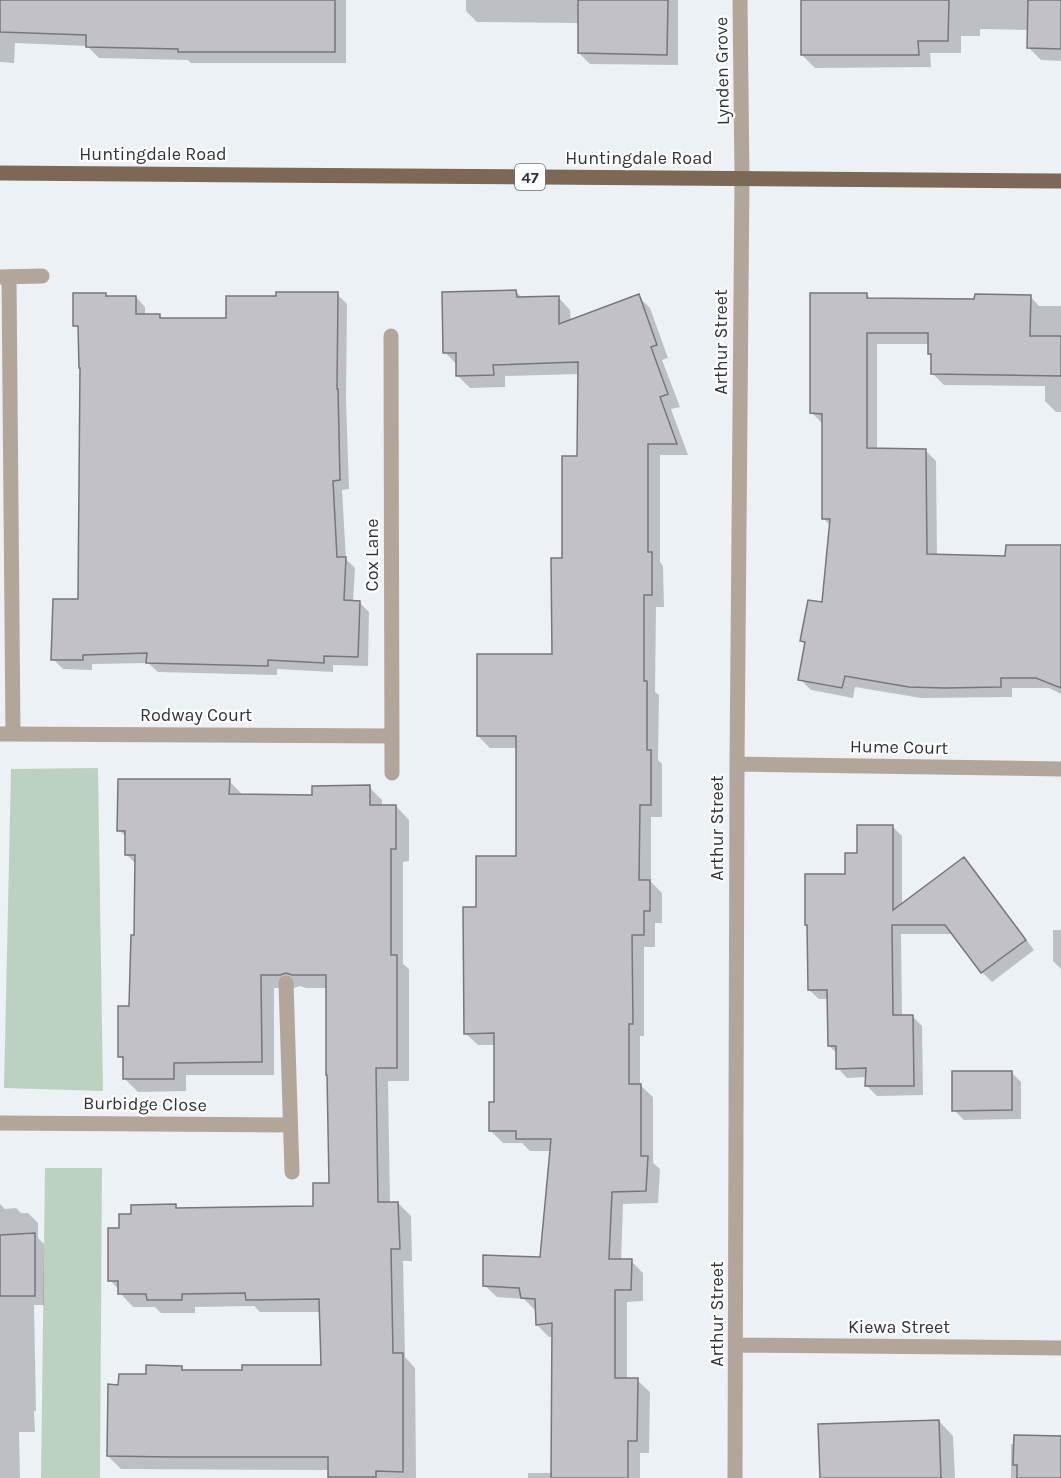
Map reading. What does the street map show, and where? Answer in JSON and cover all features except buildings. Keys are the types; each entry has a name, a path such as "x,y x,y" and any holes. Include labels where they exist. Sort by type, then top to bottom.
{"main road":[{"name":"Huntingdale Road","path":"0,172 1061,181"}],"street":[{"name":"Lynden Grove","path":"740,0 742,178"},
{"name":"Arthur Street","path":"735,1478 737,764 742,178"},
{"path":"7,734 4,277 42,276"},
{"name":"Cox Lane","path":"392,336 392,773"},
{"name":"Rodway Court","path":"7,734 392,736"},
{"name":"Hume Court","path":"737,764 1061,769"},
{"path":"286,984 292,1172"},
{"name":"Burbidge Close","path":"0,1123 290,1125"},
{"name":"Kiewa Street","path":"736,1345 1061,1348"}],"green space":[{"path":"98,768 103,1091 4,1088 11,769"},
{"path":"45,1168 102,1168 100,1478 41,1478"}]}
